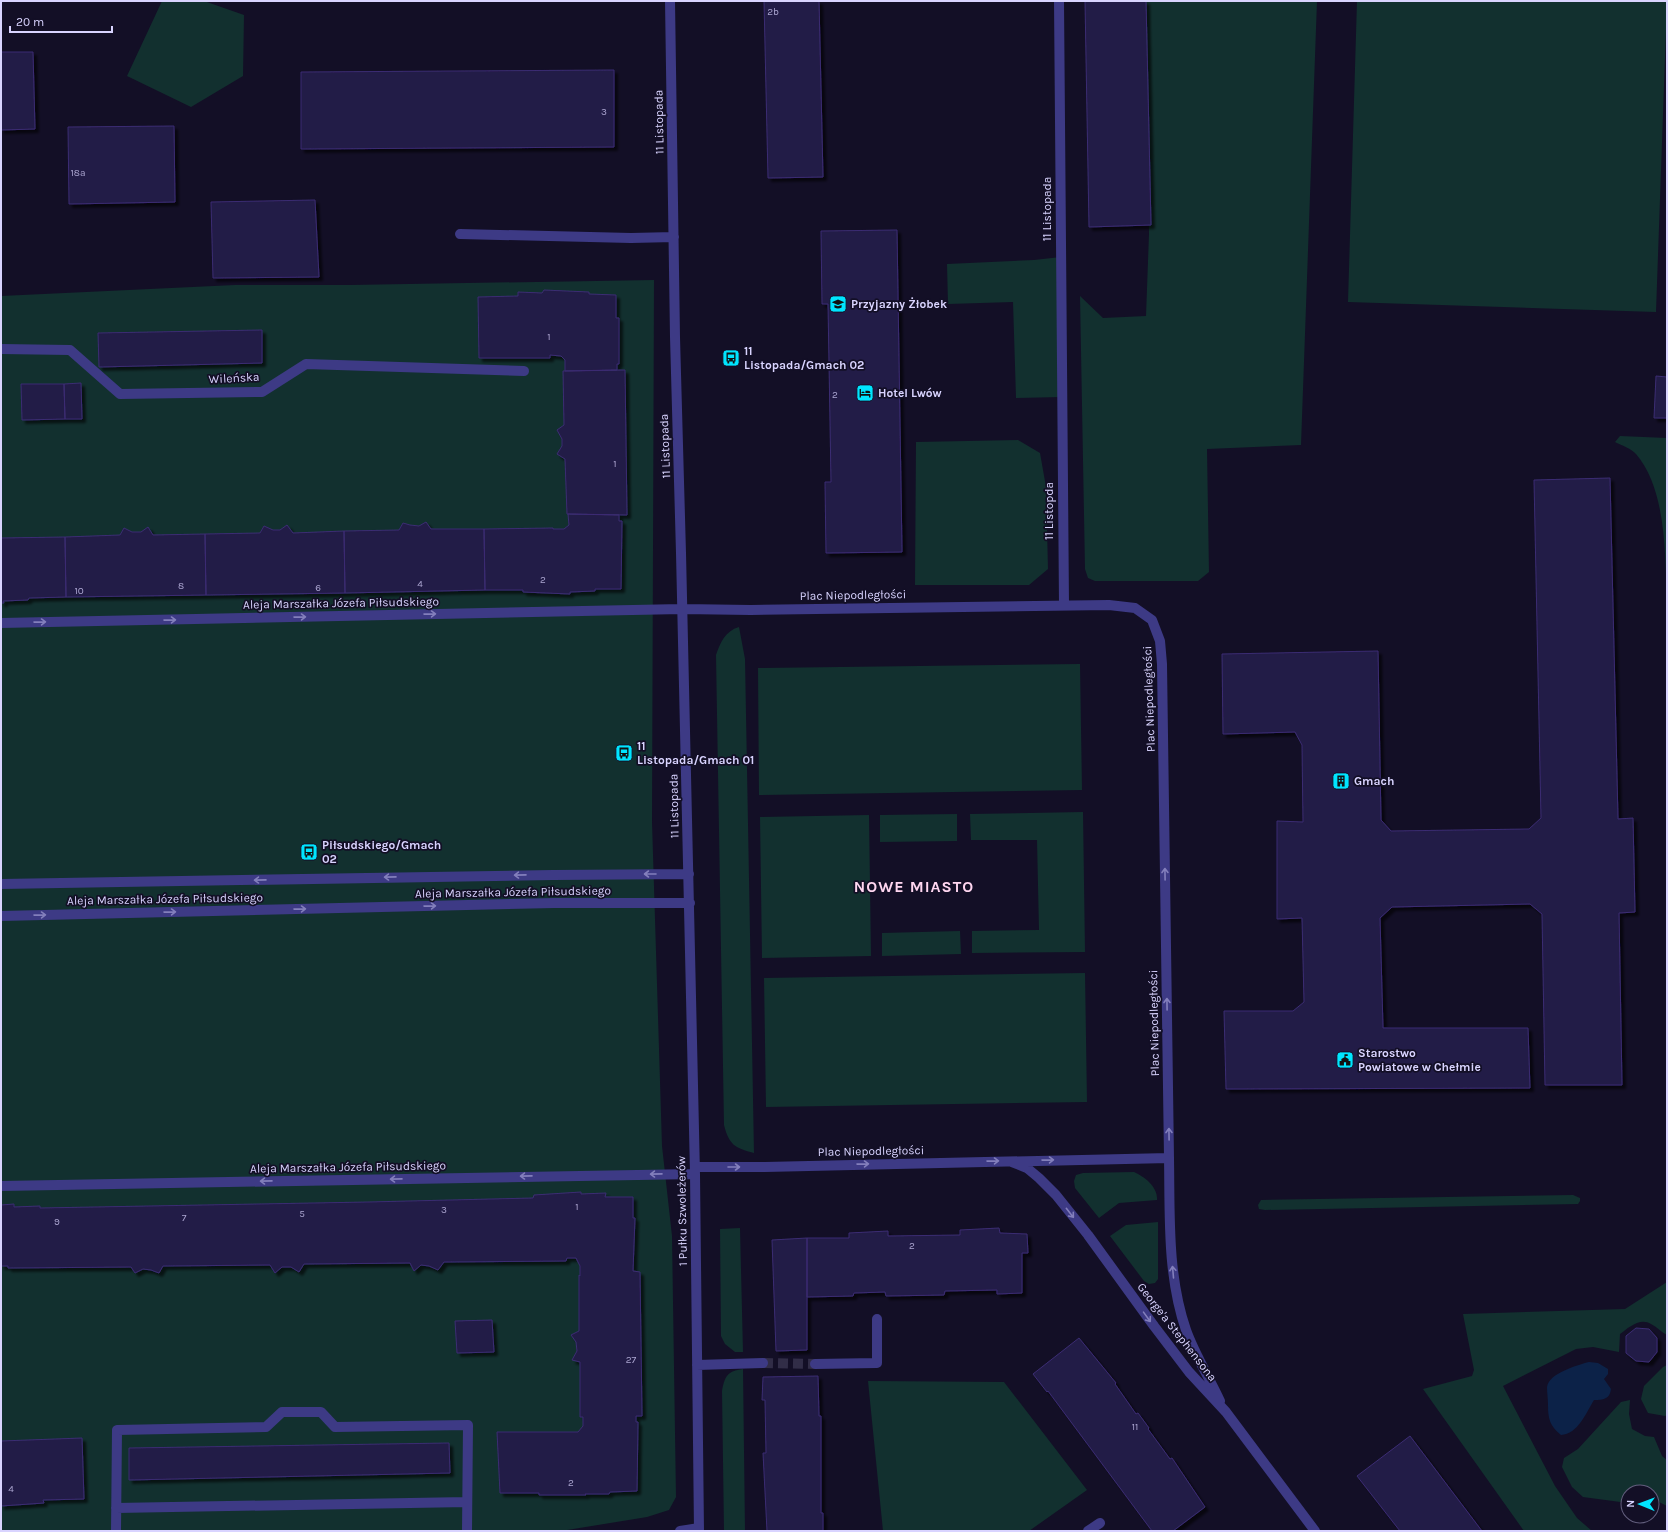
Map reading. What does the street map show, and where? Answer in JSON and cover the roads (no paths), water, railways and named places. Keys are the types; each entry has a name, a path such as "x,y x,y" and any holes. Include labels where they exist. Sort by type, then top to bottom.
{"street":[{"name":"11 Listopada","path":"670,1 675,337 689,890"},
{"name":"11 Listopada","path":"1059,1 1062,418"},
{"path":"460,234 631,238 674,237"},
{"name":"Wileńska","path":"1,349 70,350 120,394 262,392 306,364 524,371"},
{"name":"11 Listopda","path":"1062,418 1064,605"},
{"name":"Plac Niepodległości","path":"682,609 751,610 1109,605 1135,608 1152,620 1160,641 1162,672 1169,1158 1171,1235 1175,1289 1186,1330 1226,1412"},
{"name":"Aleja Marszałka Józefa Piłsudskiego","path":"1,623 682,609"},
{"name":"Aleja Marszałka Józefa Piłsudskiego","path":"1,884 689,874"},
{"name":"1 Pułku Szwoleżerów","path":"689,890 695,1170 699,1529"},
{"name":"Aleja Marszałka Józefa Piłsudskiego","path":"1,916 546,904 690,903"},
{"name":"Plac Niepodległości","path":"695,1170 1169,1158"},
{"name":"George'a Stephensona","path":"1009,1161 1026,1168 1039,1178 1056,1195 1088,1235 1189,1372 1226,1412 1315,1531"},
{"name":"Aleja Marszałka Józefa Piłsudskiego","path":"1,1186 695,1170"},
{"path":"815,1364 877,1363 877,1319"},
{"path":"697,1365 763,1363"},
{"path":"116,1531 117,1430 266,1427 282,1412 321,1412 335,1427 468,1425 467,1531"},
{"path":"116,1508 467,1502"},
{"path":"1088,1531 1100,1523"},
{"path":"680,1531 699,1529"}],"water":[{"path":"1589,1362 1598,1363 1608,1369 1608,1374 1604,1379 1611,1389 1609,1395 1608,1397 1600,1400 1594,1400 1585,1417 1577,1427 1567,1434 1561,1435 1554,1428 1549,1418 1547,1387 1549,1382 1558,1374 1565,1370"}],"tunnel":[{"path":"763,1363 815,1364"}],"place":[{"name":"Przyjazny Żłobek","path":"838,304"},
{"name":"11 Listopada/Gmach 02","path":"731,358"},
{"name":"Hotel Lwów","path":"865,393"},
{"name":"11 Listopada/Gmach 01","path":"624,753"},
{"name":"Gmach","path":"1341,781"},
{"name":"Piłsudskiego/Gmach 02","path":"309,852"},
{"name":"Starostwo Powiatowe w Chełmie","path":"1345,1060"}],"district":[{"name":"NOWE MIASTO","path":"914,886"}]}
